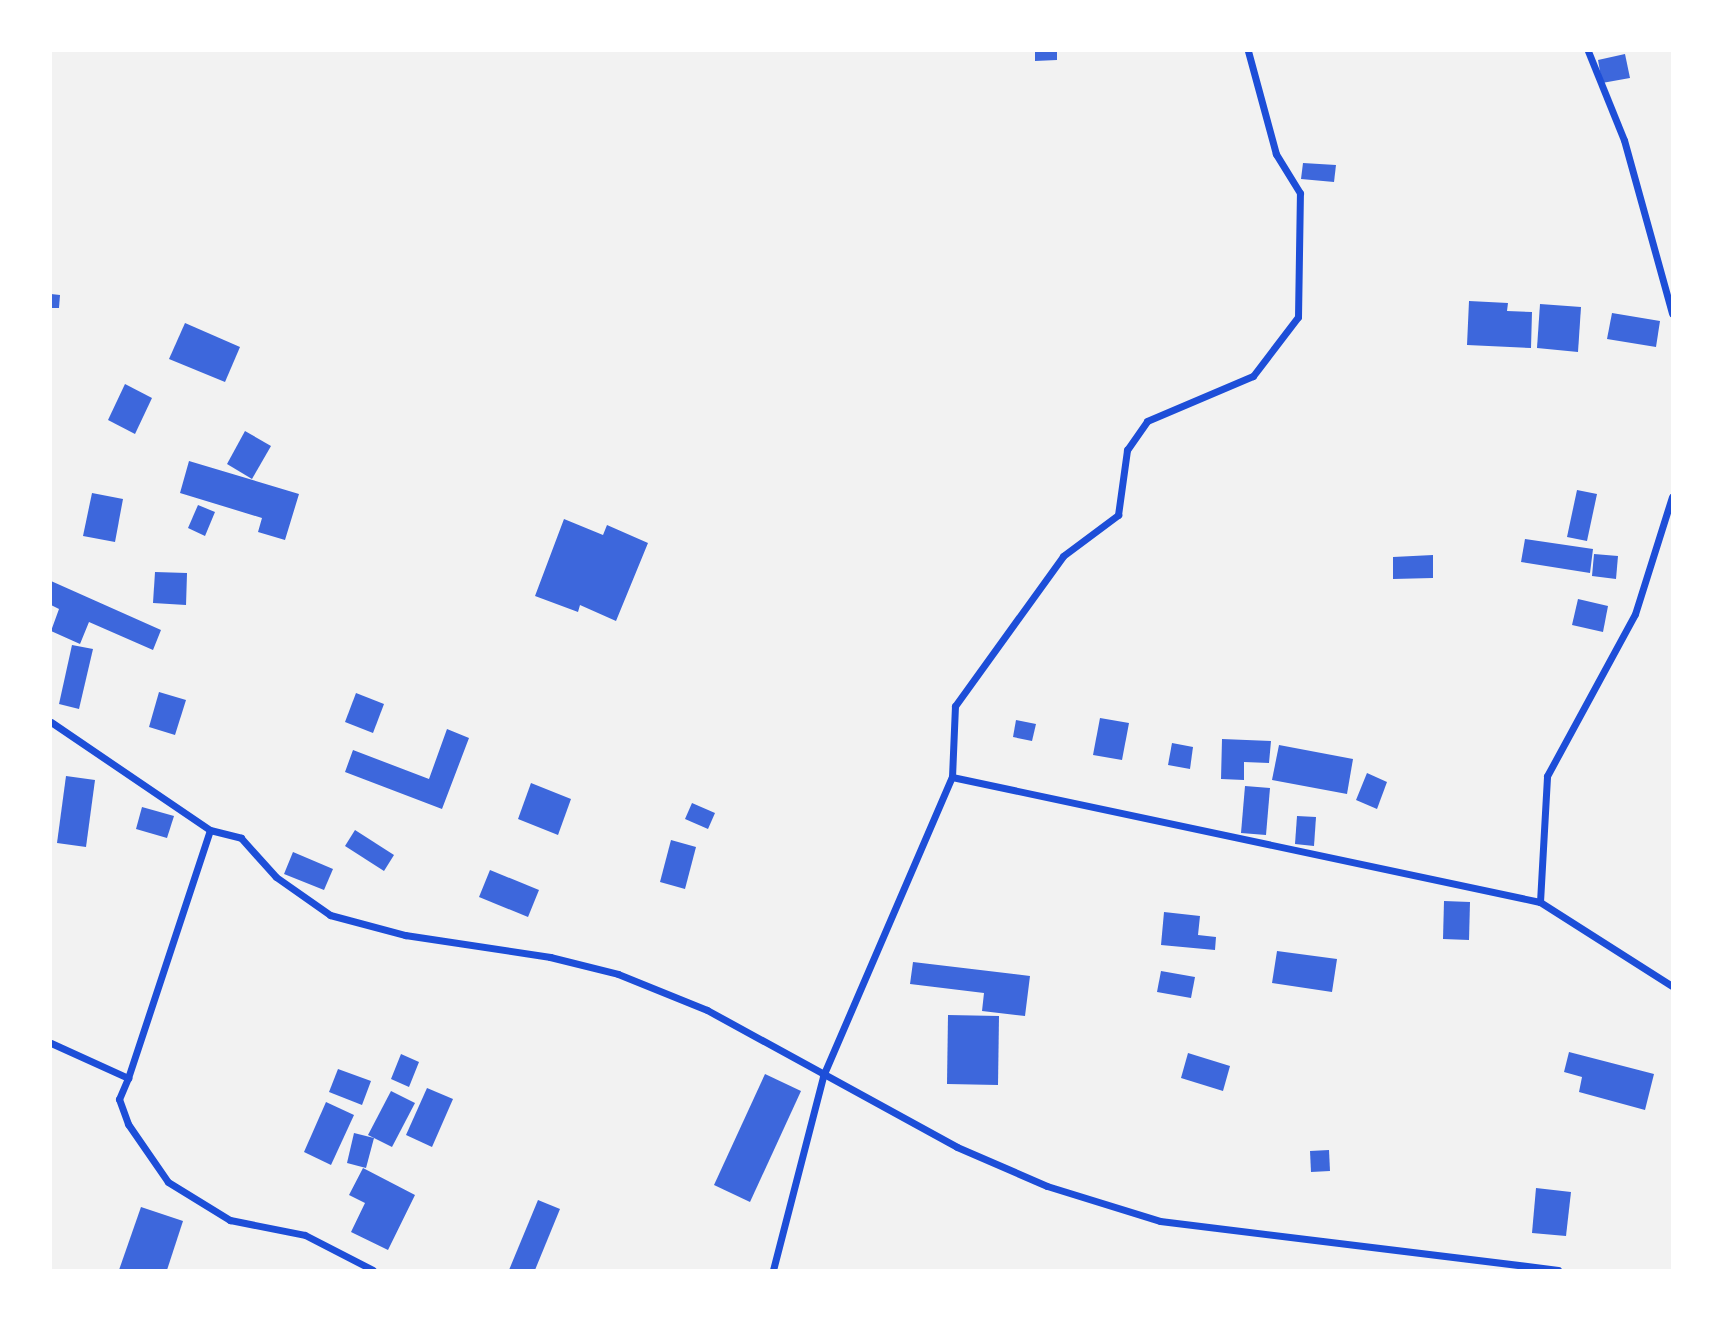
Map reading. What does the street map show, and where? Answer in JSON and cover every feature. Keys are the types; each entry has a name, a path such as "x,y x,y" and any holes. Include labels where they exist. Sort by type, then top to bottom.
{"street":[{"path":"773,1270 823,1076 952,777 955,706 1063,556 1118,515 1127,450 1147,421 1253,376 1298,317 1300,193 1276,154 1248,51"},
{"path":"1588,51 1624,140 1672,313"},
{"path":"1540,902 1547,776 1635,614 1672,497"},
{"path":"51,722 210,830 241,838 276,877 330,915 405,935 550,957 618,974 706,1010 957,1147 1047,1186 1160,1220 1558,1270"},
{"path":"952,777 1540,902 1672,986"},
{"path":"210,830 119,1099 128,1124 168,1182 230,1220 305,1235 373,1270"},
{"path":"51,1043 128,1078"}],"building":[{"path":"1035,51 1057,51 1057,60 1035,61"},
{"path":"1625,54 1630,78 1602,83 1598,60"},
{"path":"1303,163 1336,165 1334,182 1301,179"},
{"path":"51,294 60,295 59,308 51,308"},
{"path":"1469,301 1508,303 1507,311 1532,312 1531,348 1467,345"},
{"path":"1540,304 1581,307 1578,352 1537,348"},
{"path":"1612,313 1660,321 1656,347 1607,339"},
{"path":"185,323 240,347 225,382 169,359"},
{"path":"125,384 152,398 135,434 108,420"},
{"path":"245,431 271,446 252,479 227,464"},
{"path":"189,461 299,494 285,540 258,532 262,518 180,493"},
{"path":"1577,490 1597,494 1587,541 1567,537"},
{"path":"92,493 123,499 115,542 83,536"},
{"path":"198,505 215,512 205,536 188,528"},
{"path":"564,519 603,535 607,525 648,543 616,621 580,605 578,612 535,596"},
{"path":"1525,539 1593,549 1590,573 1521,562"},
{"path":"1594,554 1618,556 1616,579 1592,576"},
{"path":"1433,555 1433,578 1393,579 1393,557"},
{"path":"155,572 187,573 186,605 153,603"},
{"path":"51,581 161,630 153,650 89,622 80,644 51,631 59,609 51,605"},
{"path":"1578,599 1608,606 1603,632 1572,625"},
{"path":"72,645 93,649 79,709 59,704"},
{"path":"159,692 186,700 175,735 149,727"},
{"path":"356,693 384,704 373,733 345,722"},
{"path":"1100,718 1129,723 1122,760 1093,755"},
{"path":"1016,720 1036,724 1032,741 1013,737"},
{"path":"447,729 469,738 442,809 345,772 353,750 429,779"},
{"path":"1222,739 1271,741 1269,763 1244,762 1244,780 1221,779"},
{"path":"1172,743 1193,747 1190,769 1168,765"},
{"path":"1279,745 1353,759 1347,794 1272,780"},
{"path":"1367,773 1387,782 1377,809 1356,800"},
{"path":"66,776 95,780 86,847 57,843"},
{"path":"531,783 571,799 558,835 518,819"},
{"path":"1245,786 1270,788 1266,835 1241,833"},
{"path":"692,803 715,813 708,829 685,819"},
{"path":"142,807 174,816 167,838 136,829"},
{"path":"1297,816 1316,817 1314,846 1295,844"},
{"path":"355,830 394,855 384,871 345,846"},
{"path":"671,840 696,847 685,889 660,882"},
{"path":"293,852 333,869 324,890 284,874"},
{"path":"490,870 539,890 528,917 479,897"},
{"path":"1444,901 1470,902 1469,940 1443,939"},
{"path":"1164,912 1200,916 1198,935 1216,937 1215,950 1161,945"},
{"path":"1277,951 1337,959 1332,992 1272,983"},
{"path":"913,962 1030,976 1025,1016 982,1011 984,993 910,984"},
{"path":"1161,971 1195,977 1191,998 1157,992"},
{"path":"948,1015 999,1016 998,1085 947,1084"},
{"path":"1569,1052 1654,1074 1645,1110 1579,1092 1582,1077 1564,1072"},
{"path":"1188,1053 1230,1066 1223,1091 1181,1078"},
{"path":"401,1054 419,1062 409,1087 391,1079"},
{"path":"338,1069 371,1081 362,1105 329,1092"},
{"path":"765,1074 801,1091 750,1202 714,1185"},
{"path":"427,1088 453,1099 432,1147 406,1135"},
{"path":"391,1091 415,1103 392,1147 368,1135"},
{"path":"326,1102 354,1115 331,1165 304,1152"},
{"path":"354,1133 374,1138 366,1168 347,1163"},
{"path":"1329,1150 1330,1171 1311,1172 1310,1151"},
{"path":"363,1168 415,1195 388,1250 351,1232 365,1203 349,1195"},
{"path":"1536,1188 1571,1192 1566,1236 1532,1233"},
{"path":"538,1200 560,1209 535,1270 509,1270"},
{"path":"141,1207 183,1221 167,1270 119,1270"}]}
